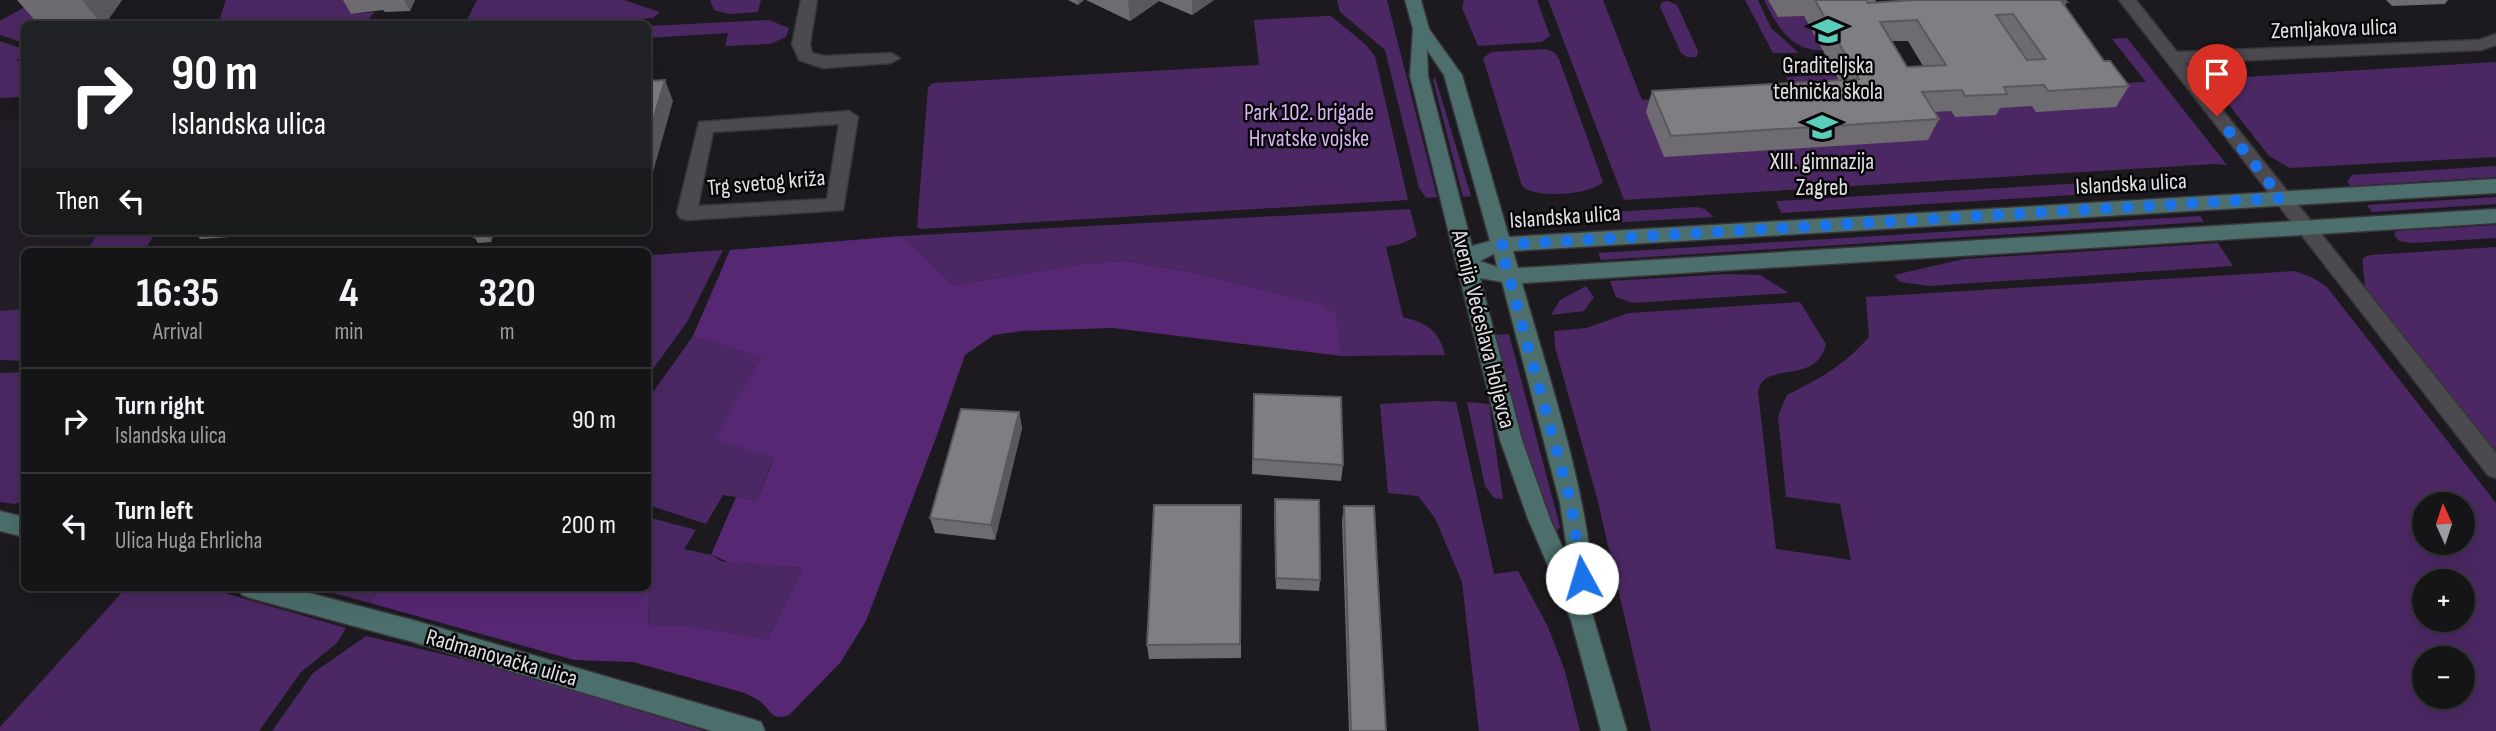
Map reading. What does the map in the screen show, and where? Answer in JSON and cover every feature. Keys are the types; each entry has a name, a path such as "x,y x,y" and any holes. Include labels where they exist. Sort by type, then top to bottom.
{"street":[{"path":"809,0 801,44 805,56 822,62 891,58"},
{"name":"Avenija Većeslava Holjevca","path":"1413,0 1421,29 1453,75 1509,276 1571,503 1581,557 1583,620"},
{"path":"2127,0 2496,469"},
{"name":"Avenija Većeslava Holjevca","path":"1421,29 1419,76 1494,377 1519,465 1539,519 1583,620 1614,731"},
{"name":"Zemljakova ulica","path":"2172,58 2481,45 2496,39"},
{"name":"Trg svetog križa","path":"849,117 836,205 687,213 705,125 849,117"},
{"name":"Islandska ulica","path":"1466,262 1478,251 1500,245 2496,186"},
{"path":"1466,262 1480,271 1509,276 2496,216"},
{"path":"0,521 21,526"},
{"name":"Radmanovačka ulica","path":"261,591 413,631 752,731"}],"shaded area":[{"path":"21,119 21,235 97,235 88,248 21,248 21,309 0,311 0,120"},
{"path":"902,236 954,285 1088,263 1127,261 1191,272 1319,303 1336,313 1342,356 1113,328 1021,331 994,335 965,355 866,621 840,663 789,715 783,717 776,716 761,702 745,693 633,662 574,660 370,603 377,591 649,591 648,625 688,626 768,639 803,568 729,562 711,555 736,497 757,500 774,458 715,439 761,358 693,336 730,250"}],"green space":[{"path":"37,0 47,21 21,21 21,42 0,35 0,21"},
{"path":"226,0 358,0 352,14 375,12 367,21 223,21 220,17"},
{"path":"477,0 624,0 660,12 653,18 637,21 466,21"},
{"path":"710,0 761,0 758,12 729,14 714,10"},
{"path":"1337,0 1387,0 1437,197 1426,198 1419,188 1385,50 1340,12"},
{"path":"1464,0 1537,0 1550,36 1542,42 1478,46 1462,8"},
{"path":"1548,0 1603,0 1642,100 1792,90 1786,77 1836,74 1912,113 1951,111 1955,117 2099,84 2146,82 2112,39 2127,38 2227,165 1624,200"},
{"path":"1745,0 1758,0 1771,28 1799,53 1773,53"},
{"path":"1764,0 1768,0 1778,17 1804,16 1823,50 1802,47 1794,42 1774,19"},
{"path":"1668,1 1677,5 1698,51 1697,57 1687,57 1681,53 1660,7 1662,2"},
{"name":"Park 102. brigade Hrvatske vojske","path":"1331,16 1365,44 1375,56 1408,200 920,229 917,227 928,87 933,83 1259,65 1254,20"},
{"path":"769,20 789,28 786,37 770,44 725,46 728,33 651,38 651,26"},
{"path":"0,41 21,48 21,57 16,61 21,61 21,97 0,98"},
{"path":"1545,49 1554,52 1559,59 1603,182 1587,190 1550,194 1538,193 1522,186 1483,58 1491,52"},
{"path":"2496,62 2496,157 2290,168 2269,156 2223,97 2229,83 2244,77"},
{"path":"1435,77 1471,196 1463,197 1433,80"},
{"path":"2496,166 2496,177 2351,186 2347,182 2352,175"},
{"path":"2170,178 2187,188 1781,213 1776,201"},
{"path":"2496,197 2496,204 2372,212 2367,205"},
{"path":"1696,207 1705,209 1714,217 1589,224 1588,221 1596,213"},
{"path":"1410,209 1417,236 1386,247 1403,317 1430,329 1439,339 1445,355 1342,356 1336,313 1319,303 1191,272 1127,261 1088,263 954,285 902,236"},
{"path":"2200,216 2204,222 1601,260 1598,253"},
{"path":"2496,225 2496,238 2413,243 2399,241 2394,234 2396,231"},
{"path":"97,235 154,235 146,248 88,248"},
{"path":"2218,243 2233,266 1929,286 1900,282 1894,275 1964,259"},
{"path":"2496,247 2496,451 2365,290 2363,258 2370,255"},
{"path":"723,250 687,322 651,372 651,256"},
{"path":"2295,271 2326,286 2496,503 2496,731 1651,731 1597,498 1555,347 1554,331 1586,328 1629,313 1800,302 1826,344 1820,357 1812,365 1769,377 1762,382 1758,392 1776,549 1851,560 1840,504 1786,497 1778,416 1787,395 1831,371 1869,337 1866,297"},
{"path":"1728,274 1760,275 1789,293 1633,303 1616,297 1610,281"},
{"path":"1586,286 1594,297 1584,311 1551,315 1560,300"},
{"path":"21,309 21,361 0,360 0,311"},
{"path":"1509,334 1560,527 1556,532 1552,528 1517,428 1492,335"},
{"path":"693,336 761,358 716,439 774,457 757,500 723,495 706,524 651,506 651,395"},
{"path":"21,372 21,500 15,504 0,502 0,373"},
{"path":"1456,402 1494,574 1518,571 1548,627 1565,671 1580,731 1479,731 1462,582 1435,518 1418,496 1388,493 1380,404"},
{"path":"1467,402 1489,404 1503,499 1494,498 1485,486"},
{"path":"651,518 696,530 684,549 711,555 721,561 803,568 768,639 688,626 648,625"},
{"path":"123,591 217,591 346,628 337,643 301,672 259,731 0,731 0,727"},
{"path":"326,591 377,591 370,603"},
{"path":"366,636 497,667 705,731 272,731 313,673"}],"building":[{"path":"1815,0 1866,0 1868,3 1915,0 2065,0 2067,2 2062,2 2104,61 2110,61 2129,86 2048,91 2044,85 2004,87 2007,94 1965,96 1962,90 1922,92 1939,119 1671,136 1652,91 1859,79","holes":["2013,14 2045,59 2027,60 1996,15","1917,20 1946,65 1907,67 1880,22"]},
{"path":"665,80 651,127 651,81"},
{"path":"1254,394 1341,397 1343,465 1253,459"},
{"path":"961,409 1019,412 991,525 930,518"},
{"path":"1275,499 1319,500 1320,580 1276,578"},
{"path":"1154,505 1241,505 1240,644 1147,645"},
{"path":"1344,506 1374,506 1386,731 1351,731"}],"place":[{"name":"Graditeljska tehnička škola","path":"1828,31"},
{"name":"XIII. gimnazija Zagreb","path":"1822,127"}],"route":[{"path":"1582,578 1571,503 1500,245 2281,198 2217,116"}]}
